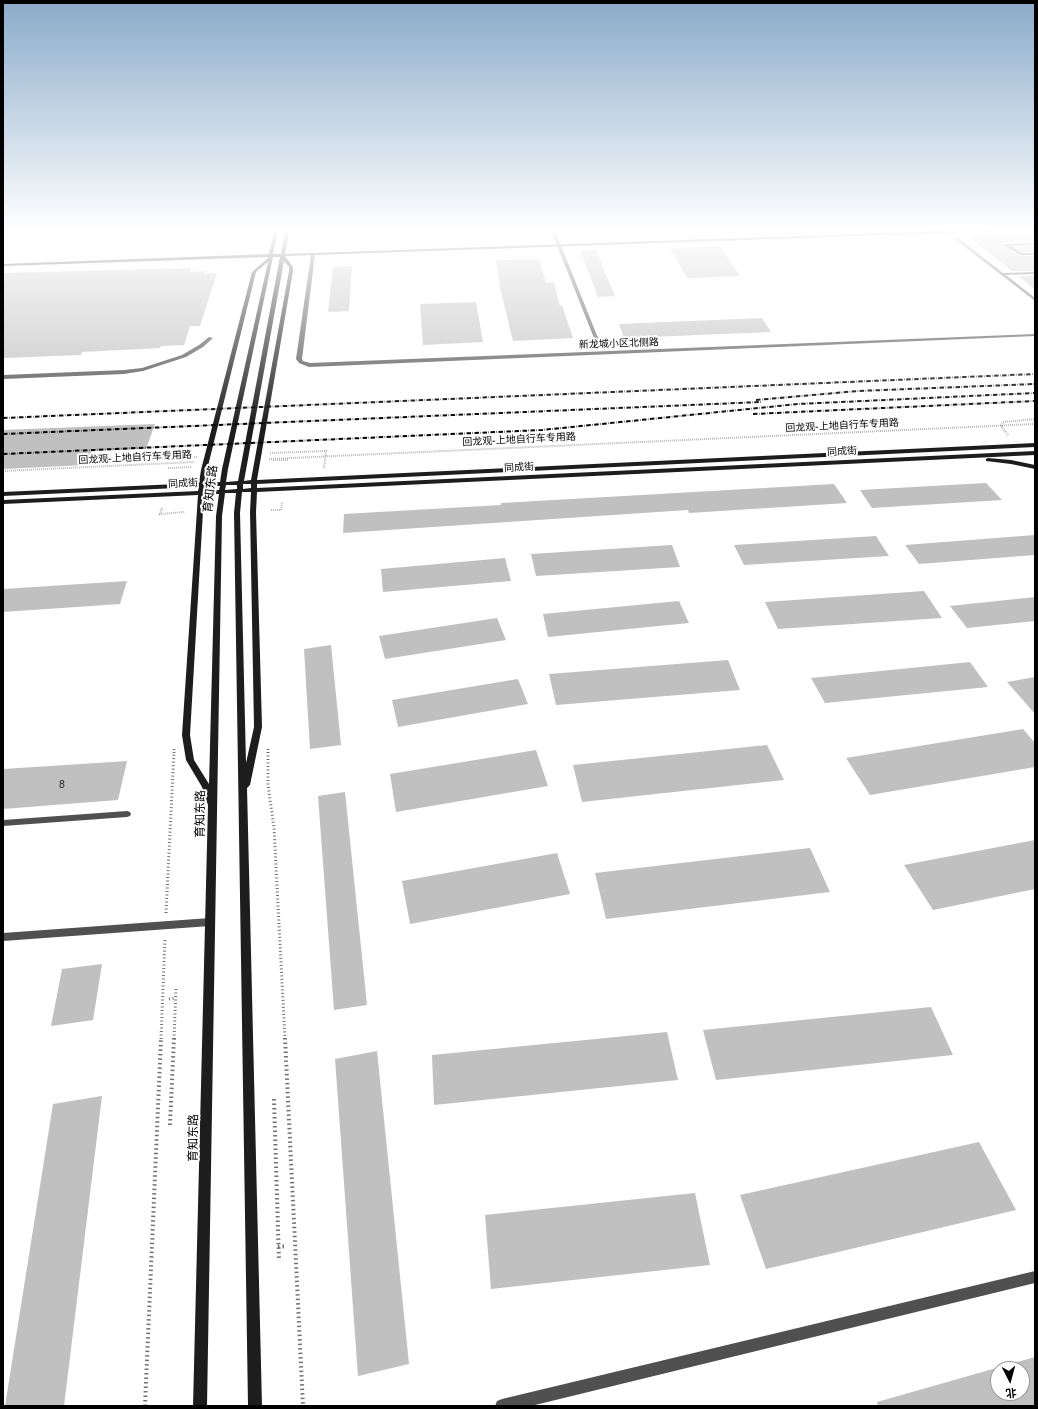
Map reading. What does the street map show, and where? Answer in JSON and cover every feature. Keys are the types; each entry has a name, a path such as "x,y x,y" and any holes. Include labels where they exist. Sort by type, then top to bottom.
{"main road":[{"path":"213,814 211,798 190,760 186,735 200,499 204,470 249,294"},
{"name":"育知东路","path":"200,1406 219,522 221,490 263,294"},
{"path":"255,1406 237,540 238,495 242,468 275,294"},
{"path":"243,810 258,727 253,512 254,481 287,294"},
{"name":"同成街","path":"3,494 1035,445"},
{"name":"同成街","path":"3,502 1035,453"},
{"path":"851,462 910,463 984,459 1011,462 1035,468"}],"street":[{"name":"新龙城小区北侧路","path":"308,294 299,359 303,363 310,365 1035,335"},
{"path":"578,294 598,343"},
{"path":"1027,294 1035,300"},
{"path":"3,377 124,372 143,369 184,356 211,338"},
{"path":"3,823 127,814"},
{"path":"3,937 210,922"},
{"path":"502,1406 1035,1278"}],"path":[{"path":"1010,437 1001,427 1000,424 1002,422 1035,419"},
{"name":"回龙观-上地自行车专用路","path":"268,459 1035,424"},
{"path":"265,464 268,449"},
{"path":"313,452 326,451 324,472"},
{"name":"回龙观-上地自行车专用路","path":"3,471 198,462 202,455"},
{"path":"98,461 133,460"},
{"path":"274,460 288,460"},
{"path":"168,468 191,467"},
{"path":"271,510 281,510 282,502"},
{"path":"162,508 160,514 185,512"},
{"path":"145,1406 166,926 170,794 174,742"},
{"path":"268,745 268,785 274,828 303,1406"},
{"path":"170,1124 176,988"},
{"path":"169,999 175,998"},
{"path":"274,1099 279,1261"},
{"path":"278,1247 286,1246"}],"building":[{"path":"3,294 210,294 200,326 190,326 184,345 161,346 160,348 82,352 81,355 3,358"},
{"path":"330,294 350,294 349,311 328,312"},
{"path":"501,294 557,294 560,306 562,305 573,338 513,341"},
{"path":"597,294 614,294 615,296 598,297"},
{"path":"476,302 483,342 423,345 420,304"},
{"path":"762,318 771,332 624,338 619,324"},
{"path":"155,424 146,449 92,451 86,465 3,469 3,430"},
{"path":"986,483 1002,500 872,508 860,490"},
{"path":"834,484 847,503 689,513 688,510 343,533 344,514 501,505 501,503"},
{"path":"1035,535 1035,555 919,564 905,545"},
{"path":"876,536 889,556 744,565 734,545"},
{"path":"672,545 680,567 536,576 531,554"},
{"path":"505,558 511,581 383,592 381,569"},
{"path":"127,581 120,604 3,612 3,589"},
{"path":"924,591 942,618 778,629 765,602"},
{"path":"1035,597 1035,621 967,628 950,606"},
{"path":"679,601 689,623 548,637 543,614"},
{"path":"497,618 506,640 385,659 379,636"},
{"path":"331,645 341,745 310,749 304,649"},
{"path":"728,660 740,690 556,705 549,674"},
{"path":"970,662 988,687 825,703 811,678"},
{"path":"1035,677 1035,714 1007,682"},
{"path":"518,679 528,704 398,727 392,700"},
{"path":"1023,729 1035,743 1035,767 870,795 846,758"},
{"path":"767,745 784,780 582,802 573,765"},
{"path":"536,750 548,786 396,812 390,774"},
{"path":"127,761 118,800 3,809 3,769"},
{"path":"345,792 367,1005 334,1010 318,796"},
{"path":"1035,840 1035,889 933,910 904,865"},
{"path":"810,848 830,892 606,919 595,873"},
{"path":"557,853 570,894 410,924 402,881"},
{"path":"102,964 93,1020 51,1026 62,969"},
{"path":"931,1007 953,1055 716,1080 703,1030"},
{"path":"667,1032 678,1080 434,1105 432,1055"},
{"path":"377,1051 409,1364 358,1376 335,1059"},
{"path":"102,1096 64,1406 5,1406 53,1104"},
{"path":"979,1142 1016,1210 766,1269 740,1195"},
{"path":"695,1193 710,1265 491,1289 485,1215"},
{"path":"1035,1357 1035,1406 878,1406 877,1402 990,1370 990,1401 1030,1401 1030,1361 1021,1361"}],"railway":[{"path":"3,418 1035,374"},
{"path":"756,400 858,391 1035,384"},
{"path":"3,454 542,430 798,404 1035,393"},
{"path":"753,414 1035,401"},
{"path":"3,434 761,402"}]}
